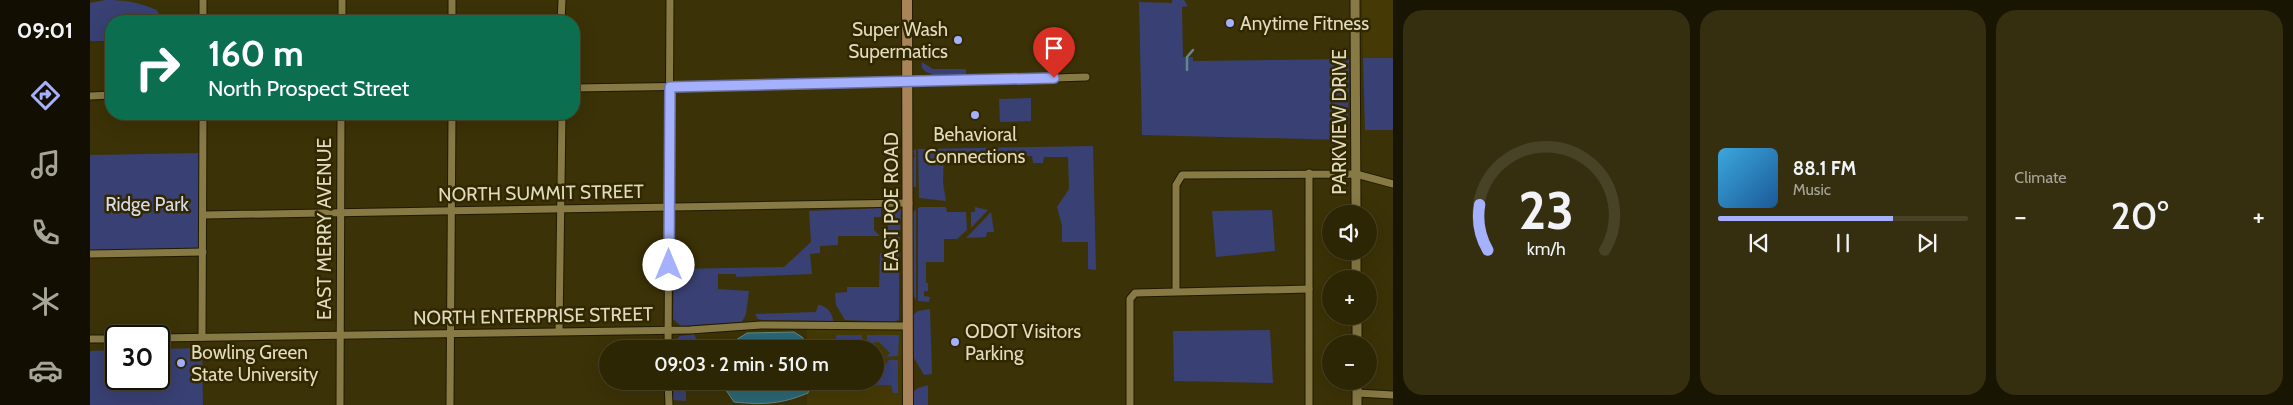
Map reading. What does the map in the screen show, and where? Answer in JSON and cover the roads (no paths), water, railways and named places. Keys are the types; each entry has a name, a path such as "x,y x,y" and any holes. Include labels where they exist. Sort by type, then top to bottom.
{"main road":[{"name":"EAST POE ROAD","path":"907,0 908,405"}],"street":[{"path":"203,0 203,15"},
{"path":"342,0 342,15"},
{"path":"452,0 452,15"},
{"path":"561,15 562,0"},
{"path":"668,340 670,0"},
{"name":"PARKVIEW DRIVE","path":"1356,0 1356,205"},
{"path":"580,88 1086,77"},
{"path":"90,96 105,95"},
{"path":"202,337 203,120"},
{"name":"EAST MERRY AVENUE","path":"340,405 341,120"},
{"path":"450,405 452,120"},
{"path":"559,331 562,120"},
{"path":"1309,173 1309,405"},
{"path":"1176,291 1176,185 1182,175 1356,174 1393,184"},
{"name":"NORTH SUMMIT STREET","path":"204,215 909,203"},
{"path":"90,254 203,252"},
{"path":"1130,405 1130,299 1135,293 1309,289"},
{"name":"NORTH ENTERPRISE STREET","path":"170,338 668,330 790,324 908,326"},
{"path":"90,339 105,339"},
{"path":"668,390 669,405"},
{"path":"1357,390 1357,405"},
{"path":"1357,394 1393,395"}],"waterway":[{"path":"1187,70 1187,57 1193,50"}],"place":[{"name":"Anytime Fitness","path":"1230,23"},
{"name":"Super Wash Supermatics","path":"958,40"},
{"name":"Behavioral Connections","path":"975,115"},
{"name":"ODOT Visitors Parking","path":"955,342"},
{"name":"Bowling Green State University","path":"181,363"}],"park label":[{"name":"Ridge Park","path":"147,204"}]}
